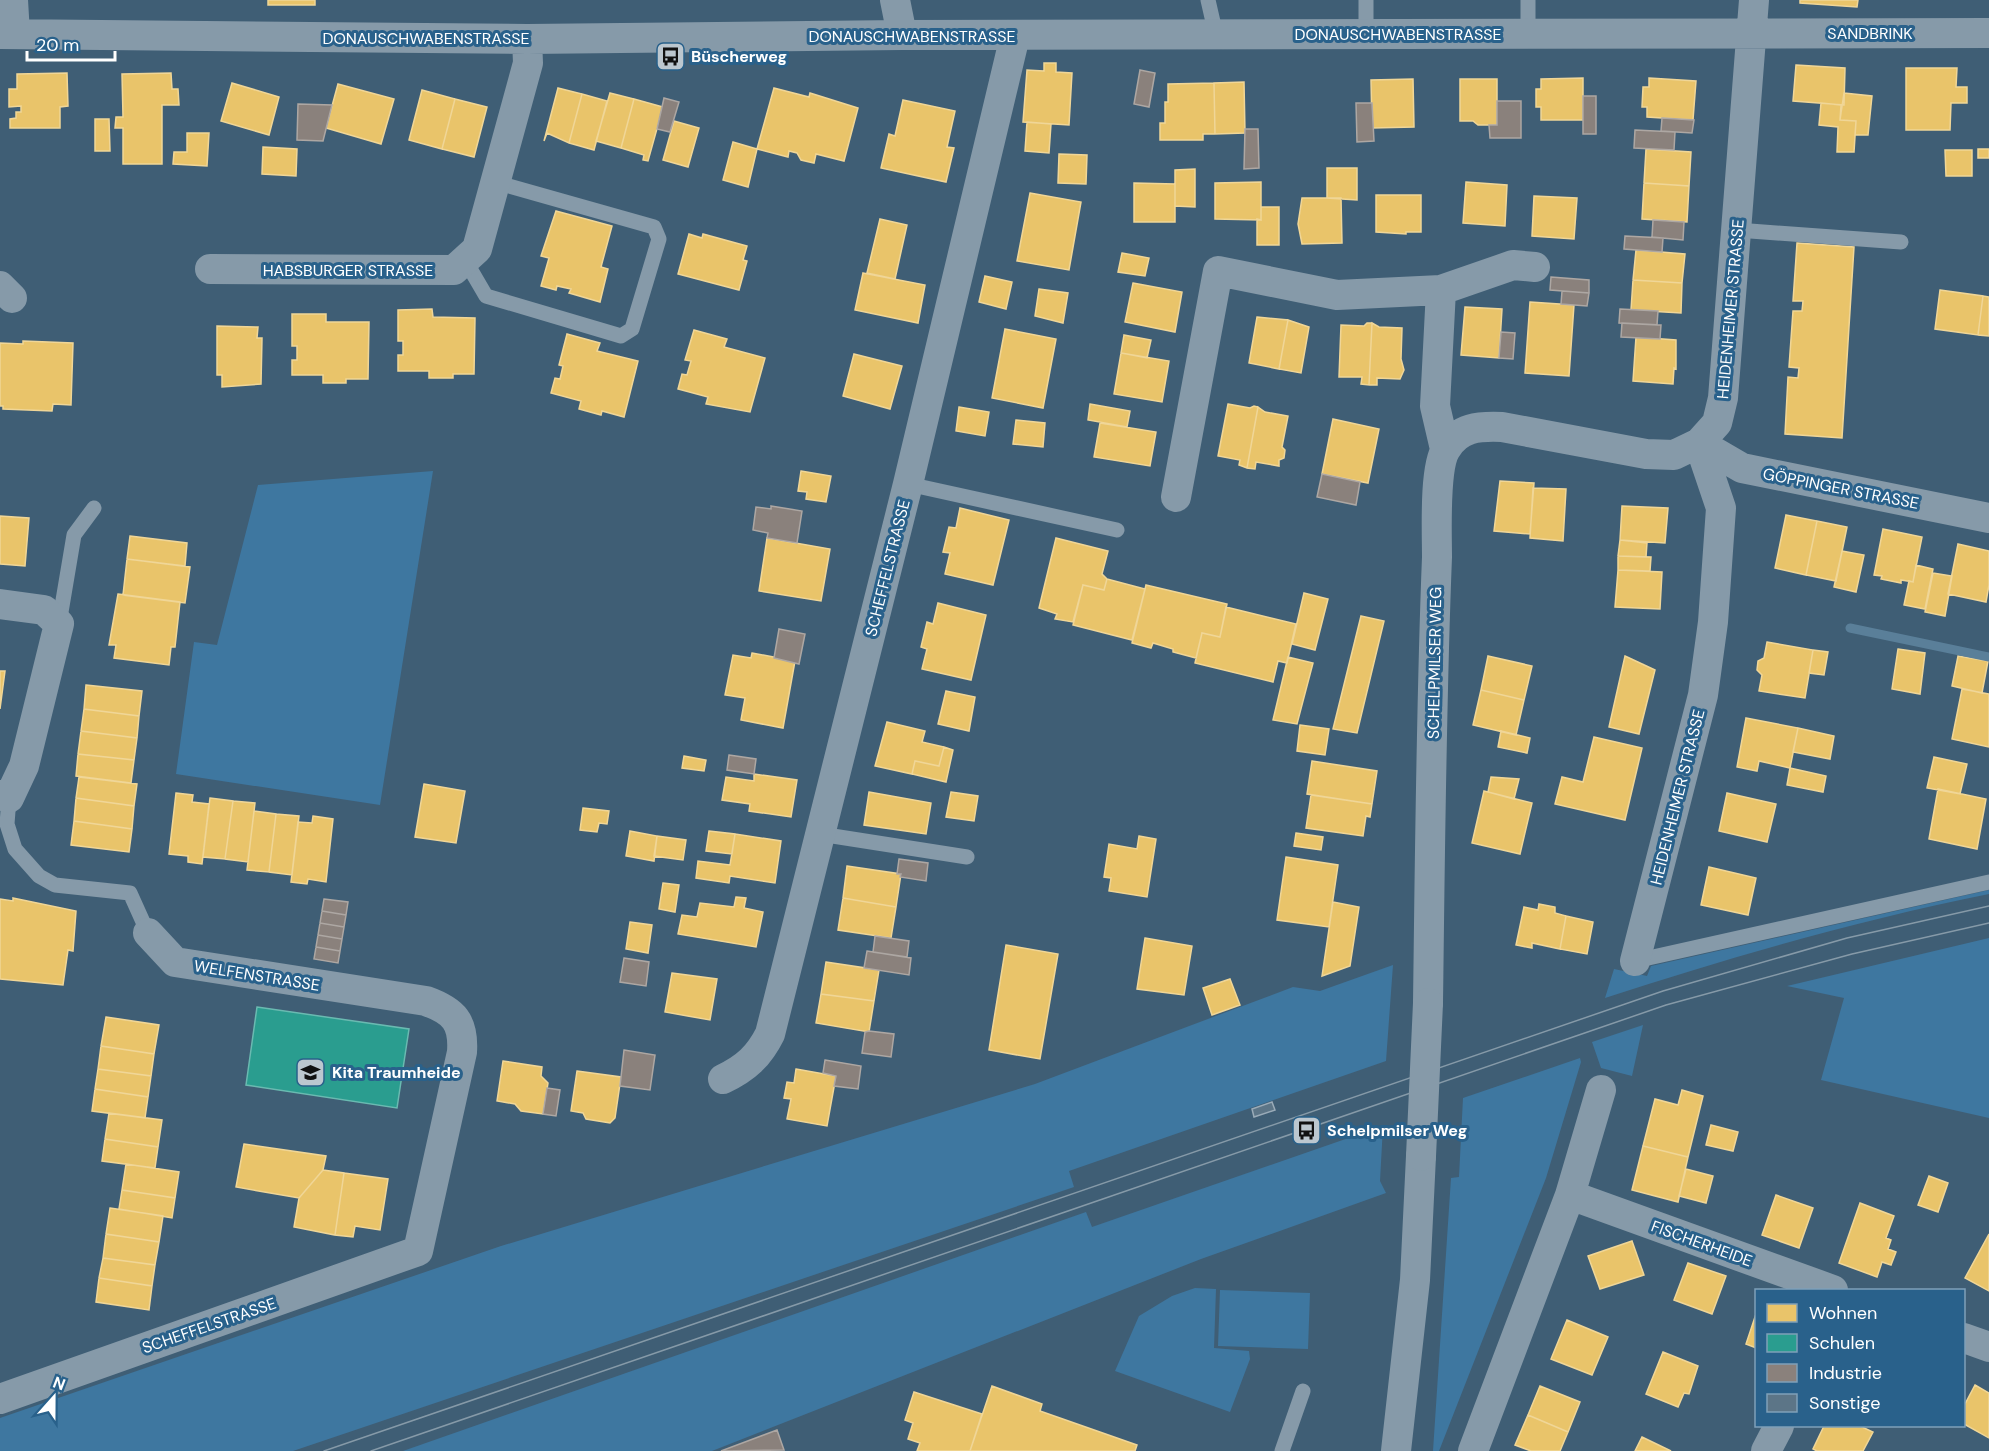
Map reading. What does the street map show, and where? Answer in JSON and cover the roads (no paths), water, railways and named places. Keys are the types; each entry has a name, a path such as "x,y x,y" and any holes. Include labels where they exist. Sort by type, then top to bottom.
{"street":[{"path":"7,34 13,0"},
{"path":"895,0 902,35"},
{"name":"HEIDENHEIMER STRASSE","path":"1635,960 1703,695 1713,622 1720,508 1699,443 1717,423 1723,398 1754,0"},
{"name":"DONAUSCHWABENSTRASSE","path":"7,34 527,39 902,35 1752,33"},
{"name":"SANDBRINK","path":"1752,33 1989,33"},
{"name":"SCHEFFELSTRASSE","path":"723,1079 747,1066 761,1051 770,1034 908,484 1015,36"},
{"path":"465,260 477,249 528,63 527,39"},
{"name":"HABSBURGER STRASSE","path":"210,269 454,270 465,260"},
{"path":"1176,497 1218,271 1337,295 1441,290 1513,265 1535,267"},
{"name":"SCHELPMILSER WEG","path":"1396,1451 1414,1291 1428,1003 1435,588 1440,474 1445,449 1435,406 1441,290"},
{"path":"1445,449 1460,433 1478,426 1502,428 1646,454 1674,455 1699,443"},
{"name":"GÖPPINGER STRASSE","path":"1699,443 1742,468 1989,518"},
{"path":"0,604 44,610 58,624"},
{"name":"WELFENSTRASSE","path":"5,796 24,766 58,624"},
{"name":"WELFENSTRASSE","path":"148,933 174,962 426,1001 443,1007 456,1018 463,1035 462,1052 418,1251"},
{"path":"1473,1451 1570,1196 1601,1090"},
{"name":"FISCHERHEIDE","path":"1570,1196 1830,1289"},
{"name":"SCHEFFELSTRASSE","path":"0,1399 418,1251"},
{"path":"1965,1338 1989,1347"},
{"path":"1766,1451 1778,1427"}],"lane":[{"path":"1208,0 1216,35"},
{"path":"1366,0 1366,35"},
{"path":"1528,0 1528,34"},
{"path":"465,260 486,296 621,336 632,329 659,239 654,227 495,182"},
{"path":"1737,230 1901,242"},
{"path":"908,484 1118,530"},
{"path":"58,624 74,535 94,508"},
{"name":"WELFENSTRASSE","path":"5,796 7,824 15,849 39,876 55,885 130,893 148,933"},
{"path":"820,834 967,857"},
{"path":"1635,960 1989,882"},
{"path":"1282,1451 1303,1391"}],"waterway":[{"path":"1850,628 1989,657"}],"tram line":[{"path":"324,1451 1663,991 1847,938 1989,906"},
{"path":"371,1451 1666,1005 1852,954 1989,923"}],"place":[{"name":"Büscherweg","path":"670,56"},
{"name":"Kita Traumheide","path":"311,1072"},
{"name":"Schelpmilser Weg","path":"1306,1130"}]}
